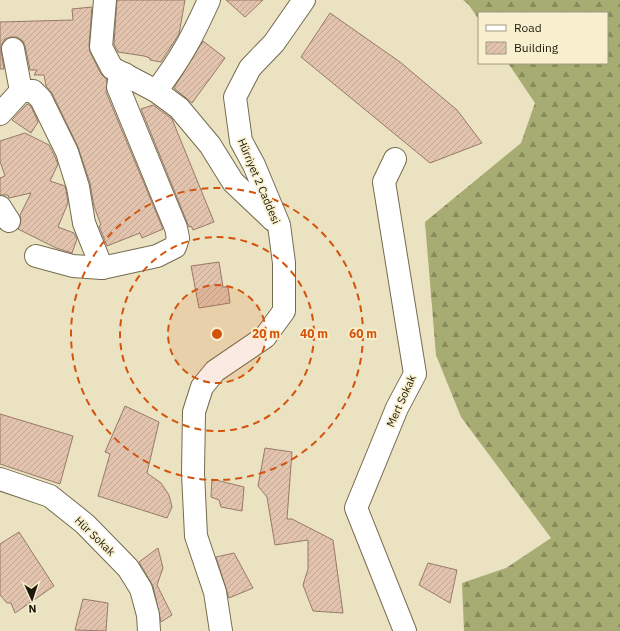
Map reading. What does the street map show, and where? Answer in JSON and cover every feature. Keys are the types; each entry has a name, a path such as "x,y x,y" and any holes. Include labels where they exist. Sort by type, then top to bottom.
{"street":[{"path":"105,0 101,47 112,68 156,91 179,108 210,145 233,182 279,225"},
{"path":"156,91 178,63 209,0"},
{"name":"Hürriyet 2 Caddesi","path":"221,631 215,592 196,536 193,474 194,412 202,387 215,370 265,337 284,311 284,263 279,225 254,165 241,141 235,97 250,68 274,43 304,0"},
{"path":"13,48 21,91"},
{"path":"36,256 73,266 102,268 166,253 175,247 178,238 171,213 118,87 119,81 125,74"},
{"path":"0,114 21,91 33,91 41,98 67,152 78,187 84,223 102,268"},
{"name":"Mert Sokak","path":"395,159 384,182 415,374 397,408 356,508 405,631"},
{"name":"Hür Sokak","path":"0,479 50,496 85,524 128,568 141,590 148,615 149,631"}],"green space":[{"path":"463,0 620,0 620,631 464,631 462,583 506,568 551,538 461,417 436,355 425,222 521,143 535,103 509,64 608,64 608,12 478,12 478,18 469,5"}],"building":[{"path":"117,0 185,0 179,34 161,62 150,60 150,58 144,56 118,52 114,44"},
{"path":"226,0 263,0 245,17"},
{"path":"92,7 89,46 90,52 101,74 107,80 106,92 163,229 142,238 140,233 107,246 99,226 101,225 94,206 90,183 78,147 52,93 46,86 44,75 34,75 37,70 30,70 25,46 23,41 17,37 5,39 1,45 4,69 0,69 0,22 73,20 72,9"},
{"path":"330,13 400,62 457,110 482,143 430,163 301,57"},
{"path":"203,41 225,58 192,103 174,88"},
{"path":"27,104 31,106 38,122 31,133 12,120"},
{"path":"153,105 172,119 214,222 193,230 191,226 189,227 141,109"},
{"path":"25,133 49,145 58,164 50,181 65,186 68,203 58,227 74,233 77,239 72,253 56,248 18,229 21,221 20,215 31,193 9,198 8,195 0,195 0,178 5,176 0,161 0,141"},
{"path":"219,262 223,287 228,287 230,303 199,308 191,266"},
{"path":"125,406 159,422 147,473 161,483 169,495 172,507 167,518 98,496 110,454 105,452"},
{"path":"0,414 73,436 60,484 0,464"},
{"path":"265,448 292,452 287,519 292,519 333,540 343,613 313,611 303,585 308,569 308,540 275,545 267,497 258,486"},
{"path":"212,479 244,487 242,511 221,507 219,500 211,497"},
{"path":"19,532 54,586 15,613 11,603 7,603 0,595 0,544"},
{"path":"158,548 163,568 157,585 172,615 161,622 153,586 139,562"},
{"path":"234,553 253,588 229,598 216,557"},
{"path":"428,563 457,570 450,603 419,585"},
{"path":"83,599 108,603 106,631 75,630"}]}
